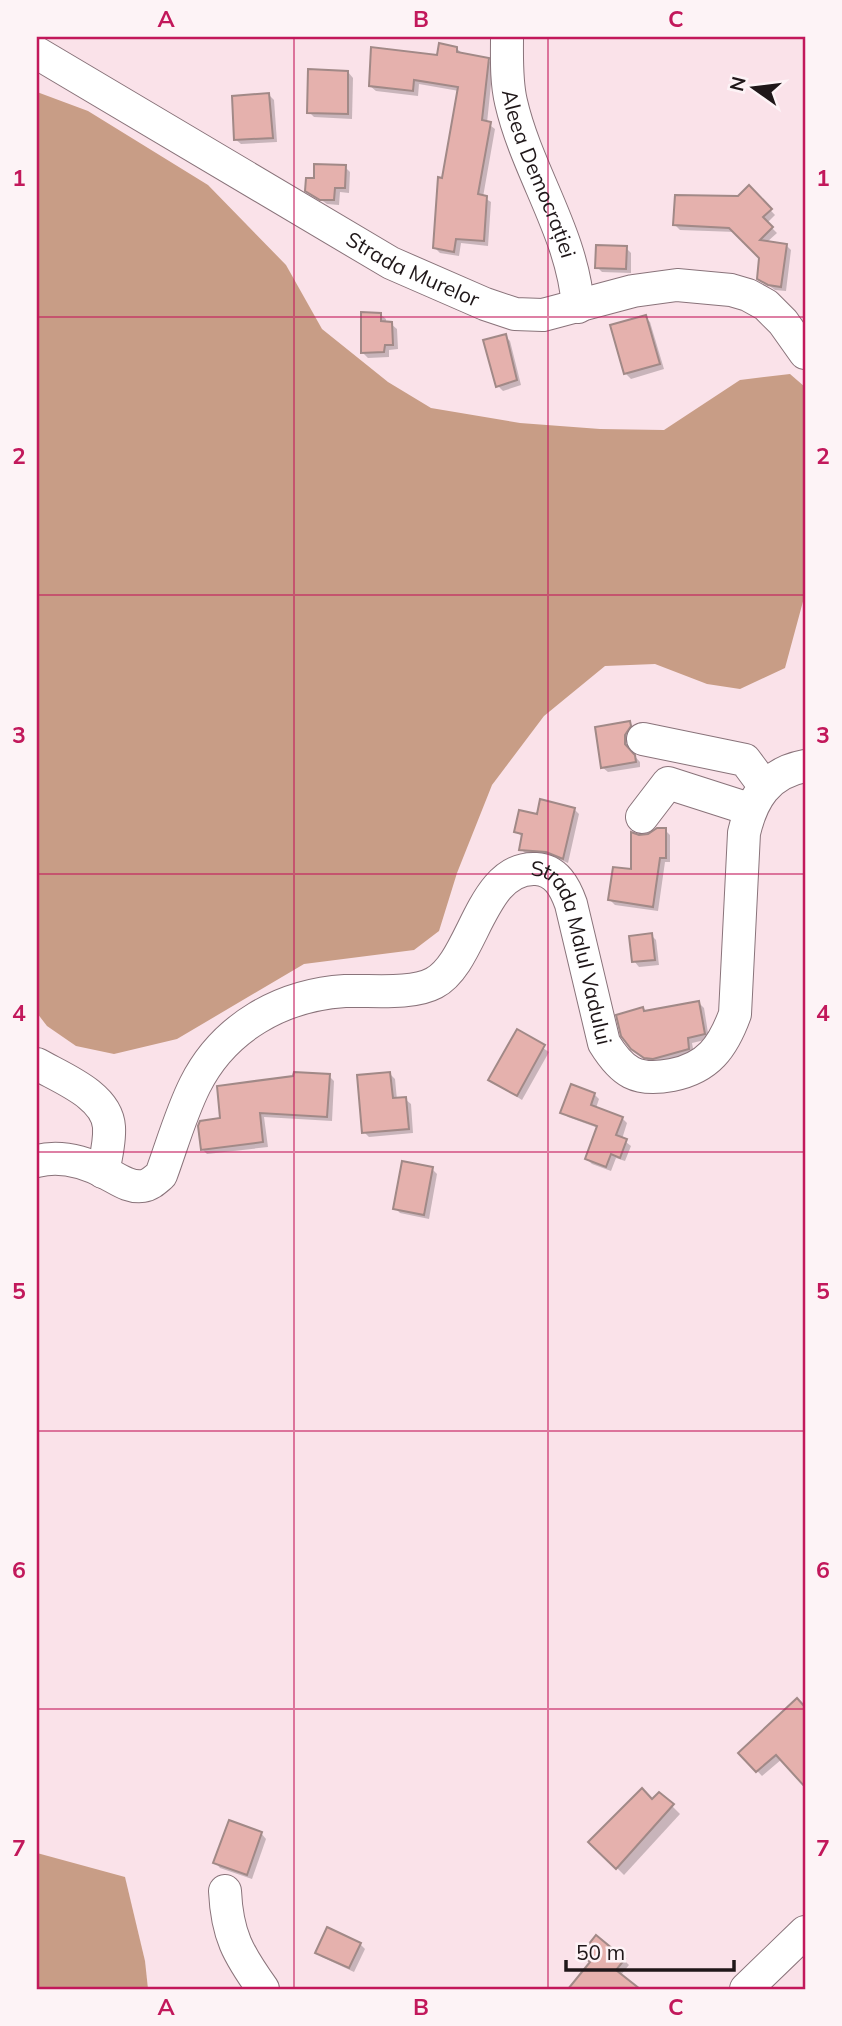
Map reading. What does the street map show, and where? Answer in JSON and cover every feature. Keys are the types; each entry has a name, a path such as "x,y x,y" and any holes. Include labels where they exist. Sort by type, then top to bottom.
{"street":[{"name":"Aleea Democrației","path":"507,37 510,99 531,162 569,254 578,307"},
{"name":"Strada Murelor","path":"37,53 404,269 451,291 515,314 543,315 633,291 677,285 731,290 766,304 783,321 805,353"},
{"path":"643,738 745,760 757,798"},
{"path":"757,798 783,774 805,766"},
{"path":"642,817 668,783 757,798"},
{"name":"Strada Malul Vadului","path":"37,1161 47,1158 67,1159 88,1164 130,1185 149,1185 161,1175 194,1086 209,1060 233,1034 286,1002 312,995 343,991 412,989 431,985 450,971 499,887 520,871 533,868 554,875 565,888 604,1043 615,1061 643,1078 688,1072 719,1048 735,1014 744,832 757,798"},
{"path":"37,1064 95,1099 105,1112 109,1124 109,1138 103,1172"},
{"path":"225,1891 227,1922 243,1961 264,1989"},
{"path":"746,1989 805,1932"}],"shaded area":[{"path":"37,92 88,111 208,185 286,265 322,329 388,382 431,408 520,423 600,429 664,430 740,380 790,374 805,387 805,594 785,668 740,689 707,684 655,664 605,666 544,716 492,785 457,873 439,931 414,950 304,964 177,1039 114,1054 76,1046 47,1026 37,1013"},
{"path":"37,1853 125,1877 145,1961 148,1989 37,1989"}],"building":[{"path":"439,43 457,47 457,52 489,58 482,120 491,122 478,194 487,196 484,241 456,239 454,252 433,248 438,177 442,178 458,87 414,80 413,91 369,86 371,47 437,55"},
{"path":"308,69 348,71 348,114 307,113"},
{"path":"269,93 273,138 234,140 232,96"},
{"path":"314,164 346,165 345,188 335,188 334,200 320,200 305,191 306,178 314,178"},
{"path":"749,185 772,209 763,217 773,227 760,240 787,244 781,287 768,285 757,279 759,258 729,228 673,225 675,195 738,196"},
{"path":"596,245 627,246 626,269 595,268"},
{"path":"361,312 381,313 381,321 392,322 393,345 385,345 384,352 361,353"},
{"path":"646,315 660,364 624,374 610,325"},
{"path":"506,334 517,380 496,387 483,340"},
{"path":"630,721 625,744 635,755 636,762 601,768 595,727"},
{"path":"540,799 575,808 563,859 546,852 519,850 522,834 514,832 519,810 537,814"},
{"path":"657,828 666,828 666,858 660,858 653,907 608,900 613,867 631,869 631,832 648,834"},
{"path":"652,933 655,960 632,962 629,936"},
{"path":"699,1001 705,1034 688,1038 689,1049 653,1059 644,1058 631,1049 621,1036 616,1015 643,1007 644,1011"},
{"path":"517,1029 545,1045 517,1096 488,1080"},
{"path":"294,1072 330,1074 327,1117 260,1113 263,1142 201,1150 198,1126 200,1121 220,1118 217,1086 293,1076"},
{"path":"390,1072 393,1098 406,1097 409,1129 362,1133 357,1075"},
{"path":"571,1084 595,1093 591,1105 623,1117 616,1135 627,1139 620,1158 611,1154 606,1167 585,1159 597,1126 560,1113"},
{"path":"402,1161 433,1167 424,1215 393,1209"},
{"path":"797,1698 805,1707 805,1787 776,1755 756,1772 738,1753"},
{"path":"642,1788 652,1799 659,1792 674,1804 616,1869 588,1842"},
{"path":"229,1820 262,1832 247,1875 213,1863"},
{"path":"327,1927 361,1943 349,1968 315,1953"},
{"path":"596,1935 625,1959 616,1970 640,1989 568,1989 590,1962 581,1954"}]}
